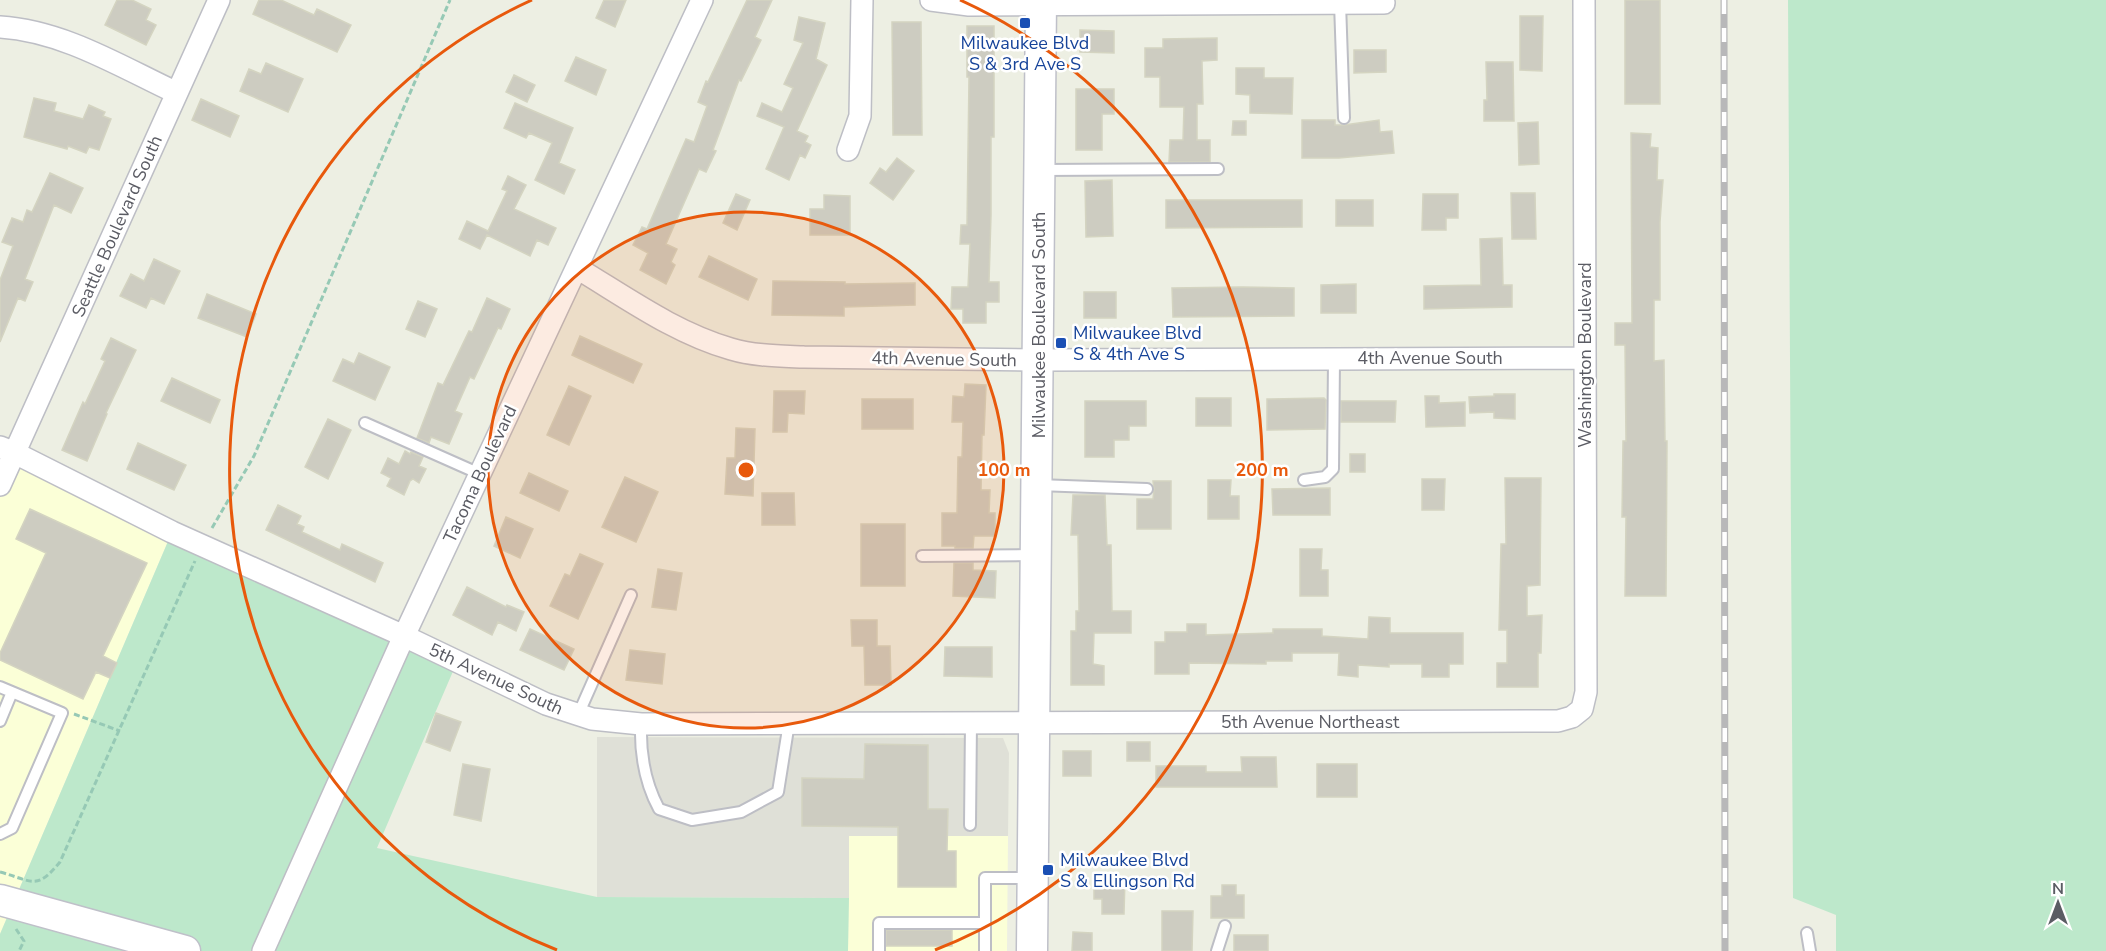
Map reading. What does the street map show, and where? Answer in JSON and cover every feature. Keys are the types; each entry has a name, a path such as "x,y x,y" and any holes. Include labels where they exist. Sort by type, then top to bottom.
{"street":[{"name":"Seattle Boulevard South","path":"0,485 7,450 219,0"},
{"name":"Tacoma Boulevard","path":"263,951 404,636 702,0"},
{"path":"848,150 860,116 862,0"},
{"path":"931,0 969,4 1041,2 1384,3"},
{"name":"Washington Boulevard","path":"1582,710 1586,692 1584,0"},
{"name":"Milwaukee Boulevard South","path":"1032,951 1041,2"},
{"path":"0,27 34,31 57,38 177,93"},
{"name":"4th Avenue South","path":"577,268 672,325 701,339 733,350 804,357 1038,360 1585,358"},
{"name":"5th Avenue South","path":"7,450 202,546 404,636 546,704 578,715 620,723 641,724 1035,723"},
{"name":"5th Avenue Northeast","path":"1035,723 1558,721 1572,717 1582,710"},
{"path":"4,913 185,951"}],"lane":[{"path":"1344,118 1348,2"},
{"path":"1040,170 1218,169"},
{"path":"1304,480 1325,477 1333,469 1334,359"},
{"path":"365,423 480,474"},
{"path":"1037,485 1147,489"},
{"path":"922,556 1037,555"},
{"path":"578,715 631,595"},
{"path":"0,687 62,713 12,828 0,834"},
{"path":"0,721 12,692"},
{"path":"970,825 971,722"},
{"path":"641,724 640,747 650,792 659,809 692,820 741,812 778,792 788,729 792,723"},
{"path":"985,951 985,878 1033,878"},
{"path":"879,951 879,923 985,923"},
{"path":"1217,951 1225,926"},
{"path":"1807,933 1810,951"}],"path":[{"path":"0,872 37,882 46,879 60,862 202,546 254,456 450,0"},
{"path":"62,713 72,713 120,731"},
{"path":"4,913 24,941 19,951"}],"shaded area":[{"path":"1788,0 2106,0 2106,951 1836,951 1836,915 1793,898"},
{"path":"0,447 172,532 0,934"},
{"path":"172,532 457,662 377,848 597,897 849,898 848,951 0,951 0,934"},
{"path":"597,737 1003,738 1009,753 1008,836 849,836 849,898 597,897"},
{"path":"849,836 1008,836 1007,951 848,951"}],"building":[{"path":"117,0 132,0 151,9 146,20 156,25 146,45 105,25"},
{"path":"259,0 281,0 314,15 317,9 351,25 337,52 253,14"},
{"path":"604,0 626,0 615,27 596,18"},
{"path":"747,0 772,0 755,37 761,40 741,81 739,80 713,150 716,151 706,172 699,169 666,244 677,249 671,262 675,265 666,284 640,270 648,253 633,245 642,227 647,229 686,139 694,142 707,106 698,102 706,81 708,82"},
{"path":"1625,0 1660,0 1660,104 1625,104"},
{"path":"1520,16 1543,16 1542,71 1520,70"},
{"path":"799,17 825,23 816,59 827,65 797,131 808,136 805,142 811,145 805,158 800,155 789,180 766,169 784,127 757,116 762,103 782,112 793,88 784,84 803,43 794,40"},
{"path":"892,22 921,22 922,135 893,135"},
{"path":"967,26 994,26 994,137 991,137 989,282 999,282 999,302 986,302 986,323 963,323 963,309 951,309 952,287 968,287 970,244 960,244 961,225 967,225 969,77 967,77"},
{"path":"1080,30 1114,31 1114,53 1080,52"},
{"path":"1217,38 1217,60 1202,61 1203,104 1197,104 1197,140 1210,140 1210,162 1169,162 1170,140 1183,140 1184,107 1160,107 1160,77 1145,77 1145,48 1163,48 1163,39"},
{"path":"1354,50 1386,50 1386,72 1354,73"},
{"path":"576,57 606,70 596,95 565,81"},
{"path":"1486,62 1513,62 1514,121 1484,121 1484,100 1487,100"},
{"path":"266,63 303,79 288,112 240,91 249,69 261,74"},
{"path":"1236,68 1264,68 1264,78 1293,78 1292,114 1250,113 1250,95 1236,94"},
{"path":"514,75 535,85 527,102 506,92"},
{"path":"1076,89 1114,89 1114,114 1102,114 1102,150 1076,150"},
{"path":"34,98 56,103 54,111 83,119 89,105 105,112 103,116 111,119 99,150 89,147 86,153 68,146 67,149 24,137"},
{"path":"201,99 239,116 230,137 192,120"},
{"path":"515,103 573,128 559,163 575,170 564,194 535,180 552,143 529,133 526,138 504,128"},
{"path":"1302,120 1335,120 1335,125 1344,125 1379,120 1380,132 1392,131 1394,153 1339,158 1302,158"},
{"path":"1233,121 1246,121 1246,135 1232,135"},
{"path":"1538,122 1539,164 1519,165 1518,123"},
{"path":"1631,133 1651,134 1650,147 1658,148 1657,180 1663,180 1660,222 1660,300 1654,300 1654,361 1664,360 1665,441 1667,441 1666,596 1625,596 1626,517 1622,517 1623,441 1626,441 1625,345 1615,345 1615,323 1632,323"},
{"path":"897,158 914,171 893,200 870,183 880,168 886,172"},
{"path":"50,173 83,188 71,213 54,205 25,279 33,282 25,301 18,298 0,342 0,280 13,246 2,242 12,218 23,222 27,210 32,212"},
{"path":"508,176 526,185 514,209 556,228 548,245 537,240 530,256 487,235 480,249 459,239 467,221 488,231 507,191 502,189"},
{"path":"1112,180 1113,236 1086,237 1085,181"},
{"path":"1511,193 1535,193 1536,239 1512,239"},
{"path":"736,194 750,200 737,230 723,223"},
{"path":"1423,194 1458,194 1458,218 1446,218 1446,230 1422,230"},
{"path":"824,195 850,196 850,235 810,235 810,209 824,209"},
{"path":"1166,200 1302,200 1302,227 1166,228"},
{"path":"1336,200 1373,200 1373,226 1336,226"},
{"path":"1502,238 1503,285 1512,285 1512,307 1424,309 1424,286 1481,285 1480,239"},
{"path":"709,256 757,279 748,300 699,277"},
{"path":"154,259 180,271 164,304 151,298 146,308 120,296 131,274 144,281"},
{"path":"773,281 845,282 845,284 915,283 915,305 844,307 844,316 772,315"},
{"path":"1356,284 1356,313 1321,313 1321,285"},
{"path":"1172,288 1294,288 1294,316 1173,317"},
{"path":"1084,292 1116,292 1116,318 1084,318"},
{"path":"207,294 256,314 247,337 198,318"},
{"path":"487,298 510,309 501,329 498,328 474,379 470,377 455,411 462,414 449,444 431,437 429,443 417,438 438,383 443,385 469,331 472,332"},
{"path":"418,301 437,309 425,337 406,329"},
{"path":"580,336 642,364 633,383 572,355"},
{"path":"111,338 136,350 106,413 87,461 62,450 83,402 85,404 105,361 101,359"},
{"path":"359,353 390,367 375,400 333,381 343,359 354,364"},
{"path":"172,378 220,400 210,423 161,401"},
{"path":"965,384 986,385 981,490 990,490 989,513 995,513 995,536 974,536 973,548 955,548 955,546 942,546 942,513 957,513 958,457 962,457 963,422 952,422 953,396 964,397"},
{"path":"569,386 591,396 569,445 547,435"},
{"path":"774,391 805,391 804,414 788,413 787,432 773,432"},
{"path":"1494,394 1515,394 1515,419 1494,418 1494,412 1470,413 1469,397 1494,396"},
{"path":"1425,396 1439,396 1439,403 1465,402 1465,426 1426,427"},
{"path":"1196,398 1231,398 1231,426 1196,426"},
{"path":"1324,398 1326,400 1325,429 1267,430 1267,399"},
{"path":"862,399 913,399 913,429 862,429"},
{"path":"1085,401 1146,401 1146,426 1129,426 1129,440 1114,440 1114,457 1085,457"},
{"path":"1341,401 1396,401 1395,422 1341,422"},
{"path":"328,419 351,430 328,479 305,467"},
{"path":"736,428 755,429 753,496 725,494 727,458 735,458"},
{"path":"138,443 186,465 174,490 127,469"},
{"path":"405,451 423,457 419,466 426,469 419,483 413,479 410,481 404,495 387,486 391,478 381,473 388,458 399,464"},
{"path":"1350,454 1365,454 1365,472 1350,472"},
{"path":"529,473 568,491 559,511 520,493"},
{"path":"625,477 658,492 636,542 602,527"},
{"path":"1505,478 1541,478 1540,585 1527,586 1527,616 1542,615 1541,653 1538,653 1538,687 1497,687 1497,663 1507,663 1507,630 1499,630 1501,544 1506,544"},
{"path":"1422,479 1445,479 1444,510 1422,510"},
{"path":"1208,480 1231,480 1230,496 1239,496 1239,519 1208,519"},
{"path":"1153,481 1171,481 1171,529 1137,529 1137,499 1153,499"},
{"path":"1330,488 1330,515 1273,515 1272,489"},
{"path":"762,493 794,493 795,525 762,525"},
{"path":"1073,495 1105,495 1107,545 1111,545 1112,611 1131,611 1131,633 1094,633 1093,664 1104,666 1104,685 1071,685 1071,631 1076,631 1076,611 1079,611 1078,535 1071,535"},
{"path":"278,505 301,516 297,524 304,527 302,532 340,550 342,544 383,563 375,582 266,530"},
{"path":"30,509 147,563 103,656 117,663 110,678 96,672 83,699 0,660 0,653 46,553 16,539"},
{"path":"506,517 533,529 520,558 494,546"},
{"path":"861,524 905,524 905,586 861,586"},
{"path":"1300,549 1322,549 1321,570 1328,570 1328,596 1300,596"},
{"path":"580,554 603,564 578,619 550,606 565,574 570,576"},
{"path":"954,563 973,563 973,570 996,571 995,598 953,596"},
{"path":"658,569 682,573 676,610 652,607"},
{"path":"467,587 506,607 507,605 524,612 516,631 498,622 492,635 453,615"},
{"path":"1369,617 1390,618 1390,633 1463,633 1463,664 1449,664 1449,677 1422,677 1422,664 1389,664 1389,667 1358,665 1358,677 1338,675 1339,653 1292,653 1292,661 1266,661 1266,664 1189,663 1189,674 1155,674 1155,642 1165,642 1165,632 1187,632 1187,624 1206,624 1206,635 1273,633 1273,629 1322,629 1322,636 1368,639"},
{"path":"851,620 877,620 877,646 890,646 891,685 865,685 864,646 852,646"},
{"path":"530,629 574,649 564,670 520,650"},
{"path":"945,647 992,647 992,677 944,676"},
{"path":"630,650 665,654 662,684 626,680"},
{"path":"436,713 461,722 450,751 426,742"},
{"path":"1127,742 1150,742 1150,761 1127,761"},
{"path":"865,744 928,745 928,809 948,809 947,851 956,851 956,887 898,887 898,827 802,826 802,778 864,779"},
{"path":"1063,751 1091,751 1091,776 1063,776"},
{"path":"1241,757 1276,757 1277,787 1156,787 1156,766 1206,766 1206,772 1242,772"},
{"path":"463,764 490,769 481,821 454,815"},
{"path":"1317,764 1357,764 1357,797 1317,797"},
{"path":"1094,879 1125,879 1124,914 1102,914 1102,899 1094,899"},
{"path":"1222,885 1236,885 1236,895 1244,895 1244,918 1211,918 1211,896 1222,896"},
{"path":"1162,911 1193,911 1192,951 1162,951"},
{"path":"886,930 952,930 952,946 886,946"},
{"path":"1073,932 1092,933 1092,951 1072,951"},
{"path":"1234,935 1268,935 1268,951 1234,951"}],"railway":[{"path":"1724,0 1725,951"}],"place":[{"name":"Milwaukee Blvd S & 3rd Ave S","path":"1025,23"},
{"name":"Milwaukee Blvd S & 4th Ave S","path":"1061,343"},
{"name":"Milwaukee Blvd S & Ellingson Rd","path":"1048,870"}]}
